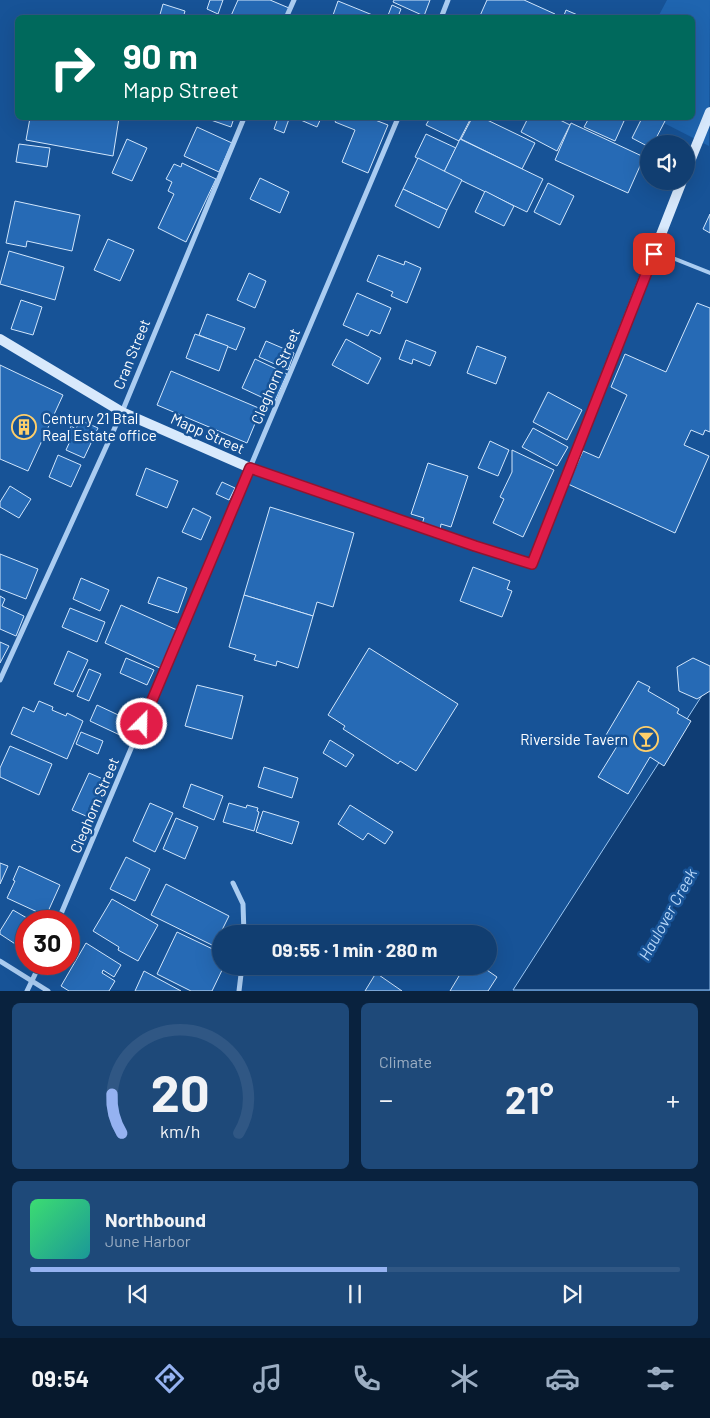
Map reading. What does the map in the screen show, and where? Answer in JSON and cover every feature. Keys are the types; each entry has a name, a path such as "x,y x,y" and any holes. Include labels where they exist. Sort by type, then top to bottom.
{"street":[{"path":"287,15 294,0"},
{"path":"442,15 448,0"},
{"path":"695,149 710,112"},
{"name":"Cran Street","path":"0,680 122,412 131,386 243,120"},
{"name":"Cleghorn Street","path":"63,910 397,120"},
{"name":"Mapp Street","path":"0,340 122,412 250,468 532,564 678,190"},
{"path":"233,883 243,904 244,925"},
{"path":"0,961 48,990"},
{"path":"27,990 35,975"},
{"path":"239,990 241,975"}],"lane":[{"path":"665,255 710,272"}],"shaded area":[{"path":"667,0 710,0 709,146 695,139 695,135 687,135 658,120 695,120 695,15 659,15"}],"water":[{"name":"Haulover Creek","path":"710,683 710,990 513,990"}],"building":[{"path":"210,0 223,0 218,14 207,9"},
{"path":"238,0 270,0 289,8 286,15 231,15"},
{"path":"394,0 430,0 424,15 393,2"},
{"path":"487,0 524,0 555,14 554,15 480,15"},
{"path":"338,1 373,15 333,15"},
{"path":"163,4 185,11 184,15 160,15"},
{"path":"392,5 401,9 399,14 401,15 388,15"},
{"path":"566,10 578,15 564,15"},
{"path":"30,120 119,120 113,156 26,140"},
{"path":"211,120 233,120 231,127"},
{"path":"277,120 289,120 284,133 274,129"},
{"path":"301,120 320,120 317,127"},
{"path":"336,120 375,120 388,125 368,173 342,162 355,130 335,122"},
{"path":"429,120 470,120 459,141 426,125"},
{"path":"471,120 487,120 535,143 522,169 461,139"},
{"path":"527,120 560,120 570,125 557,151 521,132"},
{"path":"588,120 624,121 615,141 584,127"},
{"path":"641,120 665,121 658,135 640,135 640,142 632,138"},
{"path":"571,123 640,155 640,166 628,193 555,160"},
{"path":"197,127 232,143 219,172 184,156"},
{"path":"426,134 456,148 444,172 415,157"},
{"path":"127,139 147,148 132,181 112,173"},
{"path":"460,139 543,179 527,212 444,172"},
{"path":"19,144 50,148 47,167 16,162"},
{"path":"418,158 462,180 447,210 403,189"},
{"path":"182,163 216,179 186,242 158,228 174,194 168,191 172,182 166,179 174,164 181,167"},
{"path":"260,178 289,192 280,213 250,199"},
{"path":"548,183 574,196 560,225 534,212"},
{"path":"403,189 447,210 439,228 395,206"},
{"path":"485,191 514,206 504,226 475,212"},
{"path":"15,201 80,215 72,251 27,241 26,247 6,243"},
{"path":"710,214 710,233 703,229"},
{"path":"108,239 134,250 120,281 94,270"},
{"path":"9,251 64,267 55,300 0,284"},
{"path":"378,255 404,265 405,261 421,268 407,303 391,296 393,292 367,281"},
{"path":"249,273 266,281 255,308 237,300"},
{"path":"357,293 391,308 380,334 371,330 368,336 343,325"},
{"path":"21,300 42,307 33,335 11,329"},
{"path":"697,303 710,308 710,432 705,430 703,435 691,430 684,445 709,456 675,533 568,484 583,451 599,458 627,395 611,387 625,354 666,372"},
{"path":"207,314 245,328 236,350 199,335"},
{"path":"195,334 228,346 219,371 186,358"},
{"path":"346,339 381,358 368,384 332,365"},
{"path":"406,340 436,352 430,366 413,359 412,364 399,359"},
{"path":"266,341 294,353 288,370 259,357"},
{"path":"477,346 506,357 496,384 467,373"},
{"path":"255,359 287,374 274,403 242,388"},
{"name":"Century 21 Btal Real Estate office","path":"0,365 63,395 28,471 0,459"},
{"path":"171,371 261,409 247,443 157,405"},
{"path":"548,392 582,410 567,440 533,422"},
{"path":"80,420 98,428 84,458 66,450 71,439 66,437 71,426 76,429"},
{"path":"533,428 568,447 557,466 522,447"},
{"path":"490,441 509,450 498,476 478,468"},
{"path":"512,450 554,470 523,537 493,523 504,499 500,497 512,472"},
{"path":"58,455 81,465 71,487 49,477"},
{"path":"428,463 468,476 451,527 441,524 440,530 422,524 424,518 411,514"},
{"path":"146,468 178,481 167,508 136,495"},
{"path":"222,482 235,488 229,500 216,494"},
{"path":"10,486 31,499 19,518 0,507 0,502"},
{"path":"270,507 354,533 333,607 317,602 313,616 244,595"},
{"path":"193,508 211,517 201,540 182,532"},
{"path":"0,554 38,569 26,599 0,589"},
{"path":"473,567 510,581 507,589 512,591 502,617 460,601"},
{"path":"158,577 187,588 178,613 148,603"},
{"path":"81,578 109,590 100,611 73,599"},
{"path":"244,595 313,616 298,668 277,661 276,666 254,660 256,655 229,647"},
{"path":"0,596 5,599 2,606 24,616 16,636 0,629"},
{"path":"121,605 177,630 160,668 105,643"},
{"path":"70,608 105,622 97,642 62,627"},
{"path":"0,642 9,646 0,663"},
{"path":"369,648 458,704 416,771 400,761 398,764 343,729 345,726 328,715"},
{"path":"68,651 88,660 73,692 54,684"},
{"path":"126,658 154,670 147,685 120,673"},
{"path":"693,658 710,666 710,691 697,699 679,691 677,667"},
{"path":"89,669 101,674 89,701 77,696"},
{"name":"Riverside Tavern","path":"638,681 650,687 648,691 679,709 677,713 691,721 664,766 650,757 628,794 598,777 619,743 606,735"},
{"path":"197,685 243,696 232,739 185,726"},
{"path":"39,701 53,707 52,710 66,716 67,713 83,721 67,759 11,734 23,707 34,712"},
{"path":"97,705 129,720 122,736 90,721"},
{"path":"81,732 103,741 98,754 76,744"},
{"path":"330,740 354,755 346,767 323,753"},
{"path":"10,746 52,764 39,795 0,777 0,768"},
{"path":"264,767 298,778 292,798 258,787"},
{"path":"89,773 110,782 93,819 72,810"},
{"path":"191,784 223,796 214,820 183,807"},
{"path":"150,803 173,813 155,852 133,841"},
{"path":"229,803 246,808 247,805 258,808 257,811 259,812 254,831 223,822"},
{"path":"350,805 393,832 385,844 368,833 363,840 338,824"},
{"path":"263,811 299,822 292,844 256,832"},
{"path":"176,818 198,827 185,859 163,849"},
{"path":"126,857 150,869 135,901 110,889"},
{"path":"0,863 8,866 0,884"},
{"path":"19,866 60,885 49,910 33,910 7,898 15,881 13,880"},
{"path":"166,884 229,916 224,925 212,925 212,945 151,915"},
{"path":"112,899 158,925 138,961 118,950 119,947 93,931"},
{"path":"13,910 15,911 15,944 0,934"},
{"path":"177,932 212,949 212,975 220,975 212,991 191,991 157,974"},
{"path":"86,943 121,965 114,977 103,970 102,973 115,981 109,991 69,991 61,986 67,975 80,975 80,953"},
{"path":"144,971 181,991 135,991"},
{"path":"375,975 379,975 402,991 365,991"},
{"path":"460,975 494,975 497,977 488,991 450,991"}],"place":[{"name":"Century 21 Btal Real Estate office","path":"24,427"},
{"name":"Riverside Tavern","path":"646,739"}],"route":[{"path":"142,724 250,468 532,564 654,254"}]}
